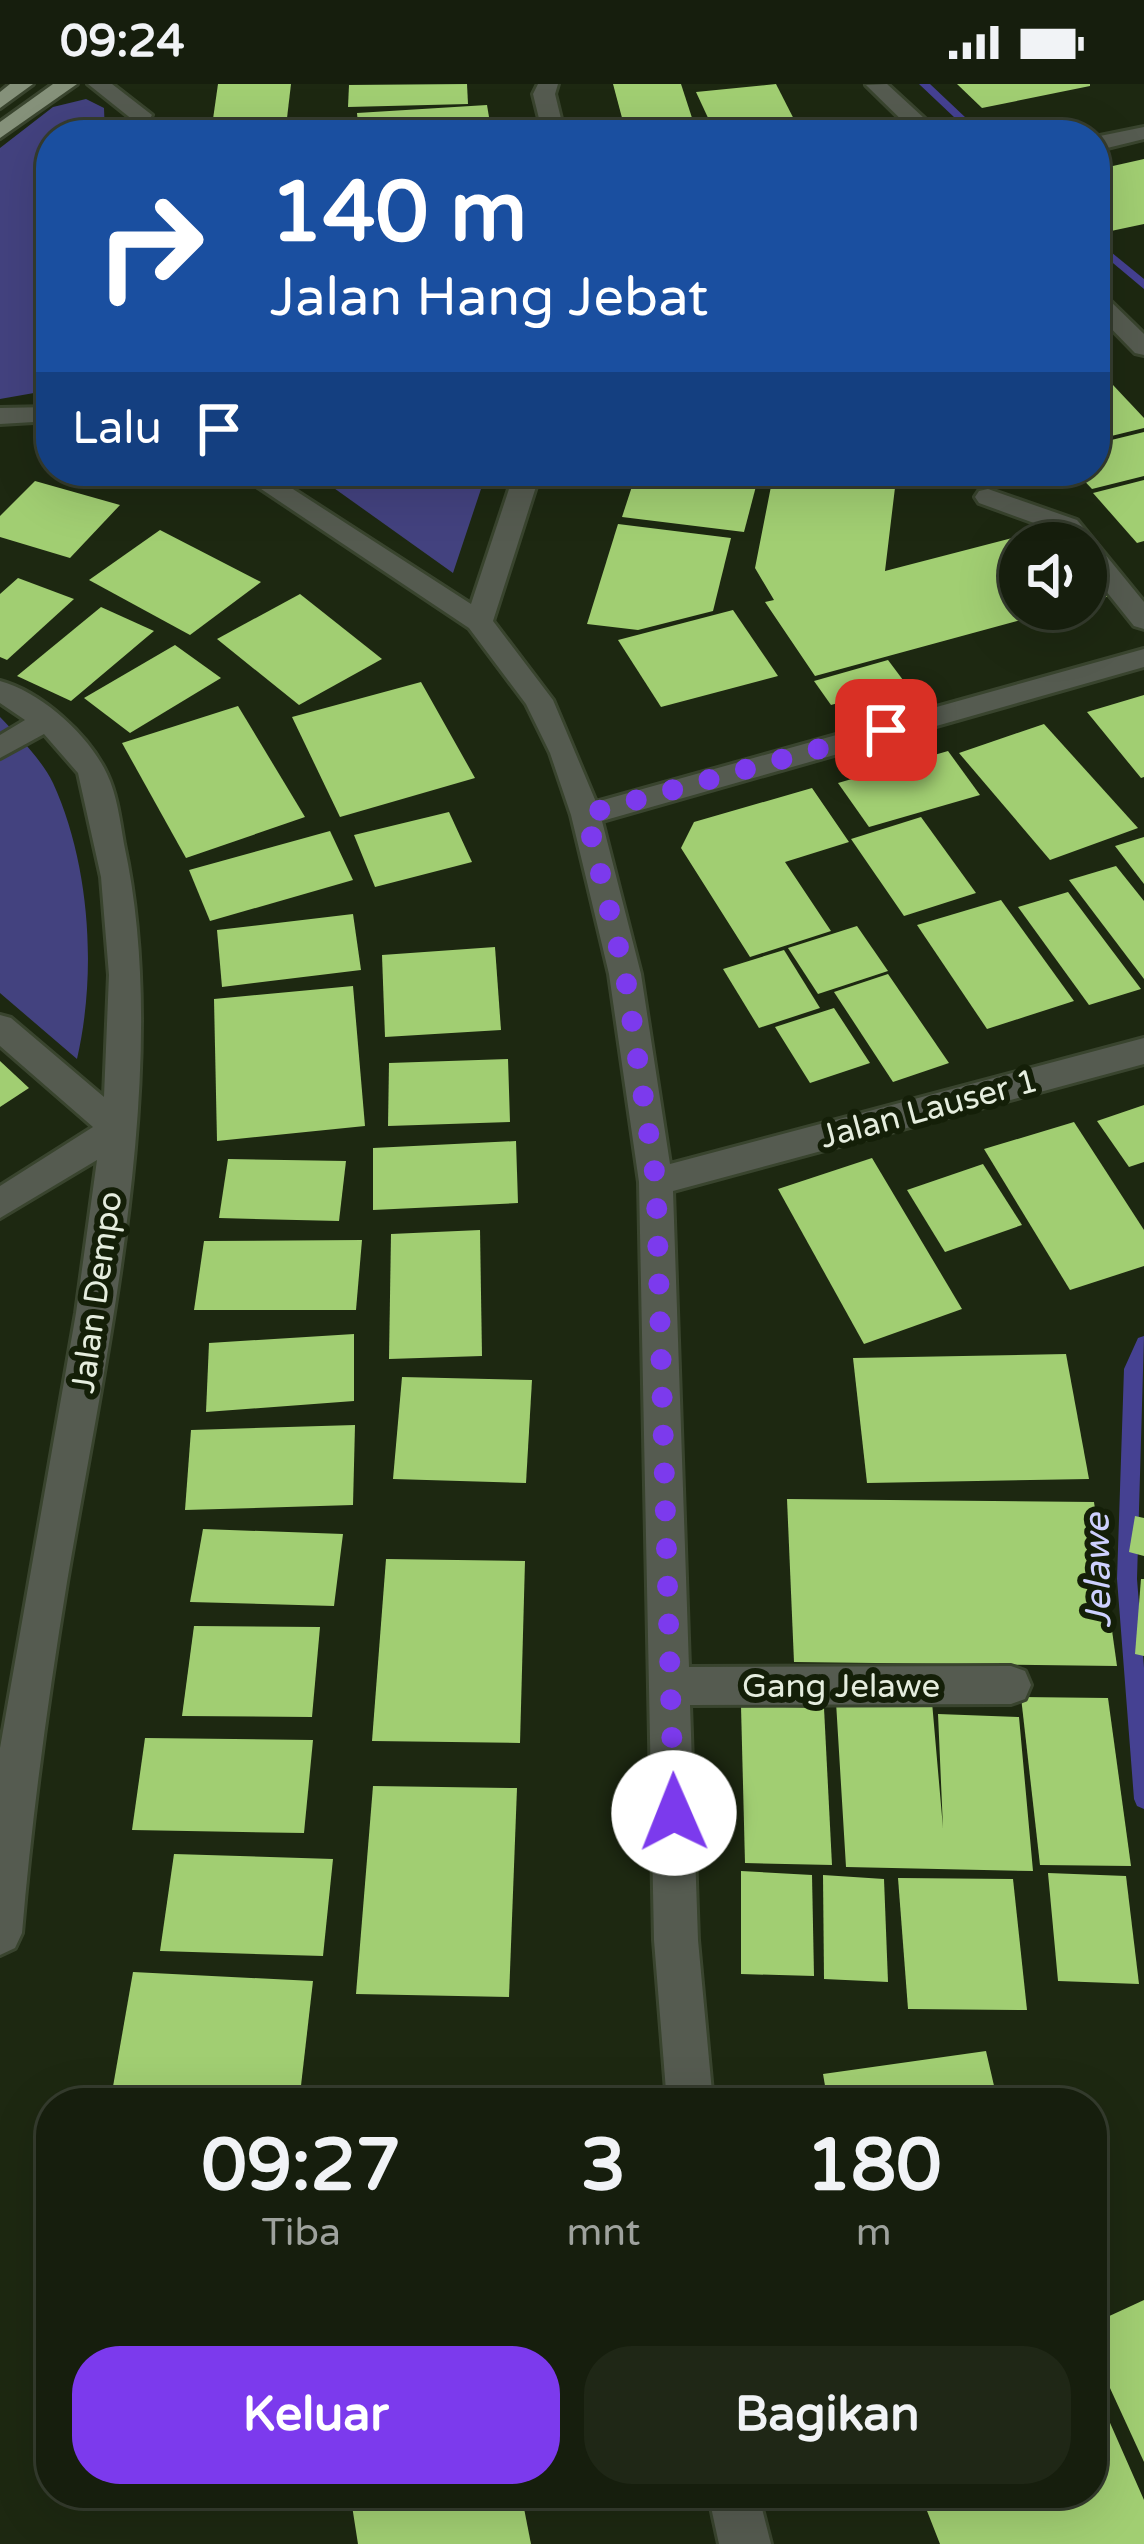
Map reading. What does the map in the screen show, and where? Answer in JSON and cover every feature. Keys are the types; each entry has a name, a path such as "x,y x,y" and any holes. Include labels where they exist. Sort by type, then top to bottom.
{"main road":[{"path":"0,102 22,84"},
{"path":"0,132 68,84"}],"street":[{"path":"98,84 138,120"},
{"path":"137,84 142,120"},
{"path":"548,84 544,94 550,120"},
{"path":"876,85 913,120"},
{"path":"1110,141 1144,133"},
{"path":"1110,314 1144,348"},
{"path":"0,416 36,415"},
{"path":"270,486 479,622 538,700 586,814 625,974 656,1182 676,1940 689,2088"},
{"path":"479,622 523,486"},
{"path":"988,496 1057,522"},
{"path":"1107,574 1144,620"},
{"path":"586,814 1144,658"},
{"name":"Jalan Dempo","path":"0,691 46,720 91,769 117,871 127,1014 87,1379 4,1819 0,1933"},
{"path":"0,748 46,720"},
{"path":"0,1027 118,1129 0,1204"},
{"name":"Jalan Lauser 1","path":"656,1182 1144,1051"},
{"name":"Gang Jelawe","path":"671,1686 1011,1685"},
{"path":"737,2508 745,2544"}],"shaded area":[{"path":"86,99 104,108 104,120 36,120 53,107"},
{"path":"36,120 36,393 0,399 0,148"},
{"path":"331,486 482,486 453,573"},
{"path":"0,717 48,774 75,848 88,955 77,1059 0,993"}],"building":[{"path":"218,84 291,84 287,118 213,119"},
{"path":"467,84 468,104 348,107 349,85"},
{"path":"613,84 681,84 693,120 623,120"},
{"path":"776,84 794,120 709,120 696,92"},
{"path":"957,84 1090,84 1090,86 982,108"},
{"path":"487,105 490,120 358,120 357,113"},
{"path":"1144,159 1144,224 1110,230 1110,167"},
{"path":"1110,386 1144,418 1144,428 1110,436"},
{"path":"1144,432 1144,476 1110,484 1110,440"},
{"path":"1144,480 1144,541 1137,543 1093,493"},
{"path":"35,481 36,486 53,486 120,505 70,558 0,537 0,516"},
{"path":"632,486 756,486 744,532 622,517"},
{"path":"771,486 895,486 885,571 999,541 999,626 815,676 765,602 774,600 755,568"},
{"path":"618,524 731,538 713,611 638,630 587,624"},
{"path":"160,530 261,582 190,635 89,580"},
{"path":"18,578 74,599 7,660 0,657 0,594"},
{"path":"300,594 382,659 299,705 217,639"},
{"path":"101,607 154,631 71,701 17,676"},
{"path":"733,610 778,676 661,707 618,640"},
{"path":"175,645 221,678 130,733 84,698"},
{"path":"888,660 906,684 831,705 814,681"},
{"path":"421,682 475,778 340,817 292,717"},
{"path":"1144,695 1144,777 1141,778 1087,712"},
{"path":"238,706 305,817 186,858 122,743"},
{"path":"1044,724 1138,828 1050,860 959,753"},
{"path":"948,751 980,795 869,827 838,783"},
{"path":"812,788 849,842 785,862 831,931 750,957 681,848 694,822"},
{"path":"449,812 472,862 375,887 354,835"},
{"path":"921,817 976,893 904,916 851,839"},
{"path":"330,831 353,880 210,921 189,870"},
{"path":"1144,837 1144,884 1115,846"},
{"path":"1116,866 1144,901 1144,979 1069,880"},
{"path":"1068,892 1141,989 1089,1005 1018,907"},
{"path":"1001,900 1074,1001 987,1029 917,925"},
{"path":"353,914 361,970 222,987 217,930"},
{"path":"857,926 888,971 818,994 788,948"},
{"path":"495,947 501,1030 385,1037 382,955"},
{"path":"784,950 820,1008 759,1028 723,969"},
{"path":"888,974 949,1063 893,1082 834,992"},
{"path":"353,986 365,1126 217,1141 214,999"},
{"path":"834,1008 870,1063 810,1083 775,1027"},
{"path":"508,1059 510,1122 388,1126 389,1063"},
{"path":"0,1061 29,1088 0,1107"},
{"path":"1144,1105 1144,1162 1129,1167 1097,1121"},
{"path":"1074,1122 1144,1230 1144,1266 1070,1290 984,1149"},
{"path":"516,1141 518,1203 373,1210 373,1148"},
{"path":"872,1158 962,1309 864,1344 778,1189"},
{"path":"228,1159 346,1161 339,1221 219,1218"},
{"path":"983,1164 1022,1225 945,1252 907,1190"},
{"path":"480,1230 482,1356 389,1359 391,1234"},
{"path":"362,1240 356,1310 194,1310 204,1241"},
{"path":"354,1334 354,1401 206,1412 209,1343"},
{"path":"1066,1354 1089,1479 867,1483 853,1358"},
{"path":"402,1377 532,1380 526,1483 393,1479"},
{"path":"355,1425 353,1505 185,1510 191,1430"},
{"path":"787,1499 1094,1502 1117,1666 794,1662"},
{"path":"1135,1516 1144,1518 1144,1556 1129,1552"},
{"path":"203,1529 343,1534 334,1606 190,1602"},
{"path":"386,1559 525,1561 520,1743 372,1741"},
{"path":"1144,1579 1144,1656 1135,1654"},
{"path":"194,1626 320,1627 312,1717 182,1716"},
{"path":"1021,1697 1108,1698 1131,1866 1040,1865"},
{"path":"836,1702 932,1702 943,1828 938,1714 1019,1717 1033,1871 846,1867"},
{"path":"741,1706 824,1708 832,1865 745,1863"},
{"path":"145,1738 313,1740 304,1833 132,1830"},
{"path":"373,1786 517,1788 509,1997 356,1994"},
{"path":"174,1854 333,1859 323,1956 160,1951"},
{"path":"741,1871 812,1875 814,1976 741,1974"},
{"path":"1048,1873 1126,1876 1139,1984 1058,1981"},
{"path":"823,1875 884,1879 888,1982 824,1979"},
{"path":"898,1878 1013,1879 1027,2010 908,2009"},
{"path":"133,1972 313,1981 301,2088 113,2088"},
{"path":"986,2051 995,2088 825,2088 823,2074"},
{"path":"1144,2300 1144,2462 1107,2382 1107,2317"},
{"path":"1107,2416 1144,2500 1144,2544 940,2544 926,2508 1107,2508"},
{"path":"352,2508 524,2508 531,2544 358,2544"}],"waterway":[{"name":"Jelawe","path":"924,84 963,120"},
{"name":"Jelawe","path":"1110,255 1144,285"},
{"name":"Jelawe","path":"1144,1344 1133,1369 1127,1579 1144,1799"}],"route":[{"path":"674,1813 656,1182 625,974 586,814 886,730"}]}
